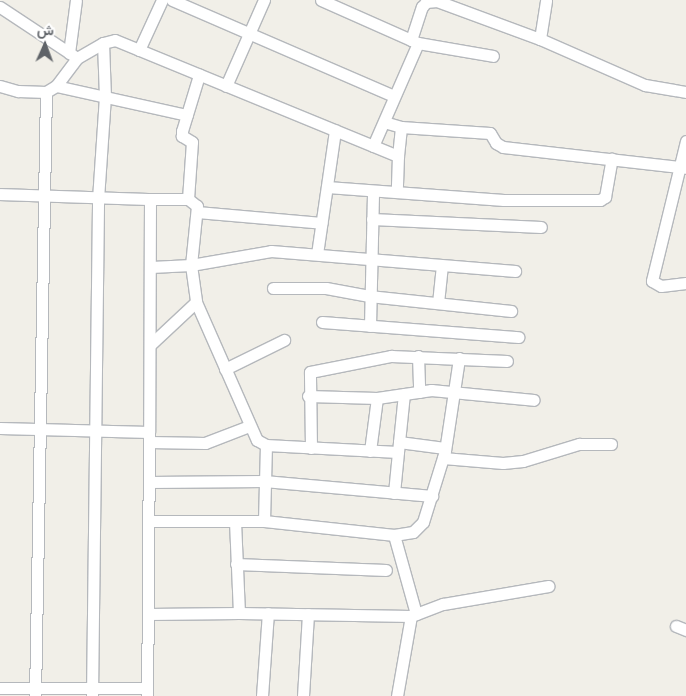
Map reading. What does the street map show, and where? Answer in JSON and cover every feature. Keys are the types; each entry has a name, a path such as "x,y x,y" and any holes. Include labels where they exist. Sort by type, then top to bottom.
{"street":[{"path":"35,691 43,196 51,89 73,55 76,0"},
{"path":"138,50 162,0"},
{"path":"172,0 250,32 394,96"},
{"path":"226,86 264,0"},
{"path":"321,0 414,42 493,56"},
{"path":"373,146 414,42 422,6 431,0 540,40 645,85 686,92"},
{"path":"540,40 546,0"},
{"path":"0,7 73,55"},
{"path":"73,55 115,40 398,156"},
{"path":"92,691 98,199 105,97 103,43"},
{"path":"188,199 192,142 182,134 199,75"},
{"path":"0,86 18,91 51,89 105,97 187,115"},
{"path":"384,122 401,127 490,133 496,143 503,147 682,167"},
{"path":"397,192 401,127"},
{"path":"317,254 335,130"},
{"path":"686,141 682,167 652,281 661,286 686,283"},
{"path":"327,187 373,192 504,200 602,200 612,160"},
{"path":"370,326 368,296 372,258 373,192"},
{"path":"0,194 98,199 188,199 195,202 197,212 191,265 196,302 249,426 257,440 266,445 370,451 398,447 503,462 523,460 579,444 610,444"},
{"path":"0,688 35,691 147,692 150,199"},
{"path":"197,212 322,223"},
{"path":"372,219 540,227"},
{"path":"151,267 191,265 271,251 515,271"},
{"path":"438,303 442,266"},
{"path":"273,288 326,288 368,296 511,311"},
{"path":"150,345 196,302"},
{"path":"322,322 518,336"},
{"path":"225,369 284,340"},
{"path":"418,356 419,392"},
{"path":"311,448 308,374 314,370 378,357 418,356 507,361"},
{"path":"149,521 264,521 394,535 419,528 432,496 444,453 459,358"},
{"path":"308,396 377,398 419,392 534,400"},
{"path":"394,493 404,394"},
{"path":"370,451 377,398"},
{"path":"0,428 96,429 205,443 249,426"},
{"path":"264,521 266,445"},
{"path":"149,482 264,481 432,496"},
{"path":"235,521 239,614"},
{"path":"394,535 413,615 397,696"},
{"path":"236,564 386,570"},
{"path":"148,614 413,615 448,603 548,586"},
{"path":"262,696 268,613"},
{"path":"303,696 308,614"}]}
